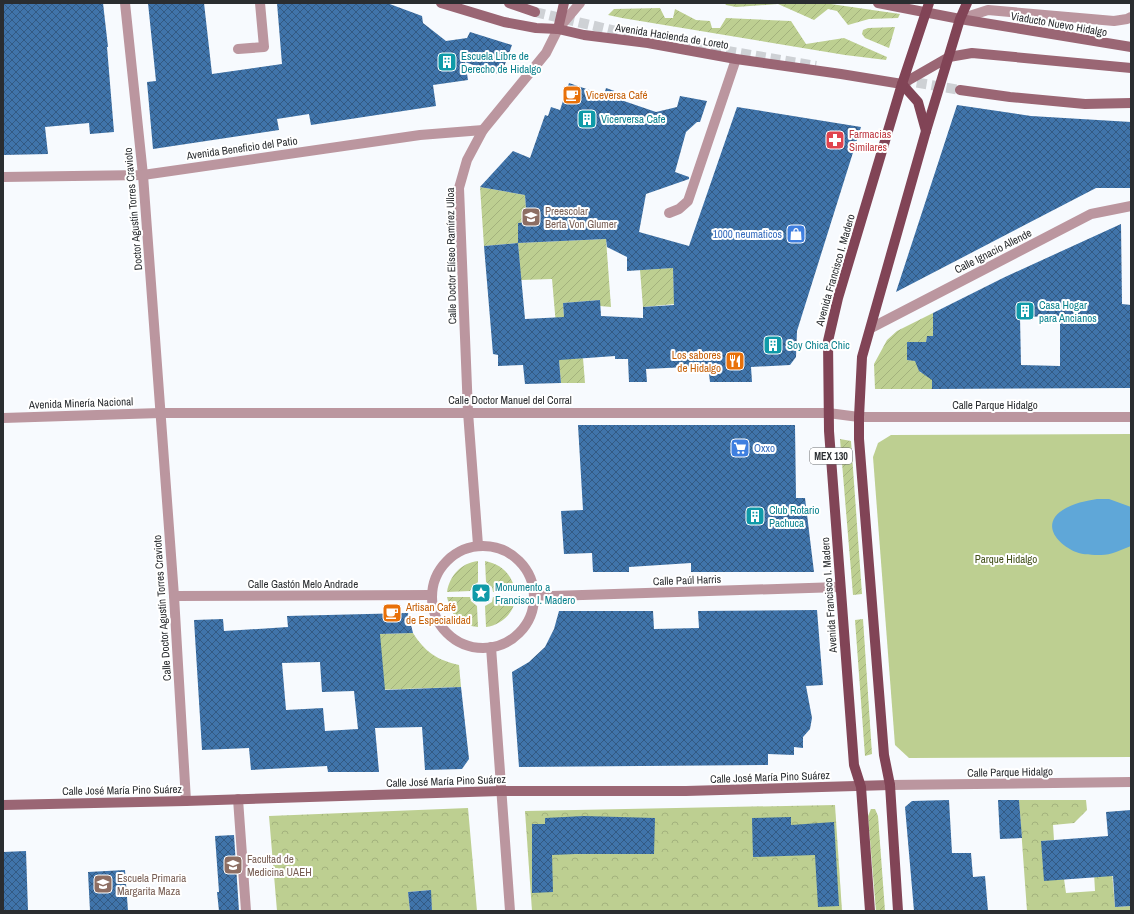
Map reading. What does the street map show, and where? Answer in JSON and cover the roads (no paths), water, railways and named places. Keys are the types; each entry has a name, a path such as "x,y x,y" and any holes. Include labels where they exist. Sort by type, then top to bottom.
{"main road":[{"name":"Avenida Hacienda de Loreto","path":"441,3 504,22 536,28 558,29 584,35 648,43 736,59 902,84"},
{"path":"509,3 535,12"},
{"path":"558,29 564,3"},
{"name":"Viaducto Nuevo Hidalgo","path":"878,3 927,8 960,19 1131,47"},
{"path":"913,3 927,8"},
{"path":"960,19 967,3"},
{"name":"Avenida Francisco I. Madero","path":"870,911 861,787 854,765 840,587 828,413 828,341 838,298 902,84 927,8"},
{"name":"MEX 130","path":"898,911 890,785 884,755 859,439 862,357 926,131 960,19"},
{"path":"926,131 918,102 902,84 949,57 972,53 1131,68"},
{"path":"960,90 1010,97 1085,104 1131,103"},
{"name":"Calle José María Pino Suárez","path":"3,805 500,791 686,791 890,785"}],"street":[{"name":"Doctor Agustín Torres Cravioto","path":"125,3 143,175 160,413"},
{"path":"238,49 264,47 260,3"},
{"name":"Calle Doctor Elíseo Ramírez Ulloa","path":"478,545 468,412 459,188 468,160 483,130 546,53 558,29 580,3"},
{"path":"960,19 988,10 1114,21 1131,17"},
{"path":"669,213 679,209 688,201 736,59"},
{"name":"Avenida Beneficio del Patio","path":"3,177 143,175 420,135 483,130"},
{"name":"Calle Ignacio Allende","path":"871,328 1091,214 1131,206"},
{"name":"Calle Doctor Manuel del Corral","path":"160,413 828,413 859,417"},
{"name":"Avenida Minería Nacional","path":"3,418 160,413"},
{"name":"Calle Doctor Agustín Torres Cravioto","path":"160,413 174,596 186,801"},
{"name":"Calle Parque Hidalgo","path":"859,417 1131,417"},
{"path":"478,545 492,546 505,550 517,558 526,568 532,582 535,595 533,610 527,624 518,635 505,643 491,647 476,647 462,643 450,635 440,624 434,610 432,595 438,574 451,556 463,549 478,545"},
{"name":"Calle Paúl Harris","path":"535,595 559,596 840,587"},
{"name":"Calle Gastón Melo Andrade","path":"174,596 432,595"},
{"path":"491,647 500,791 510,911"},
{"name":"Calle Parque Hidalgo","path":"890,785 1131,782"},
{"path":"238,799 246,911"}],"water":[{"path":"1097,499 1109,499 1131,507 1131,546 1108,554 1088,555 1071,550 1057,538 1052,528 1052,523 1059,513 1074,504"}],"tunnel":[{"path":"535,12 633,35 816,66"},
{"path":"902,80 960,90"}],"place":[{"name":"Escuela Libre de Derecho de Hidalgo","path":"447,62"},
{"name":"Viceversa Café","path":"572,95"},
{"name":"Vicerversa Cafe","path":"587,119"},
{"name":"Farmacias Similares","path":"835,140"},
{"name":"Preescolar Berta Von Glumer","path":"531,217"},
{"name":"1000 neumaticos","path":"796,234"},
{"name":"Casa Hogar para Ancianos","path":"1025,311"},
{"name":"Soy Chica Chic","path":"773,345"},
{"name":"Los sabores de Hidalgo","path":"735,361"},
{"name":"Oxxo","path":"740,448"},
{"name":"Club Rotario Pachuca","path":"755,516"},
{"name":"Monumento a Francisco I. Madero","path":"481,593"},
{"name":"Artisan Café de Especialidad","path":"392,613"},
{"name":"Facultad de Medicina UAEH","path":"233,865"},
{"name":"Escuela Primaria Margarita Maza","path":"103,884"}],"park label":[{"name":"Parque Hidalgo","path":"1006,559"}]}
